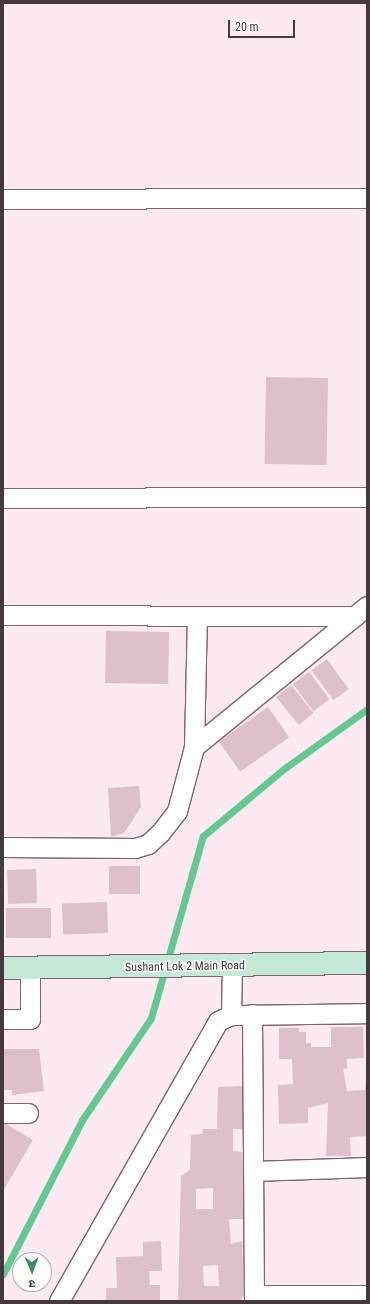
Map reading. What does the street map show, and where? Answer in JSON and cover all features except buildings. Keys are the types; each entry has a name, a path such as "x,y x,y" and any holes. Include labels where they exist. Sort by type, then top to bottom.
{"street":[{"path":"3,199 367,198"},
{"path":"3,498 367,497"},
{"path":"3,615 197,616 361,611"},
{"path":"194,746 361,611"},
{"path":"3,847 135,848 148,844 177,811 194,746 197,616"},
{"name":"Sushant Lok 2 Main Road","path":"3,968 154,968 367,963"},
{"path":"232,966 232,1015"},
{"path":"3,1019 30,1019 30,968"},
{"path":"58,1301 210,1032 218,1021 232,1015 367,1013"},
{"path":"252,1014 255,1171 254,1298 367,1295"},
{"path":"3,1113 28,1113"},
{"path":"255,1171 367,1167"}],"waterway":[{"path":"3,1274 82,1120 151,1018 203,836 285,768 367,709"}]}
